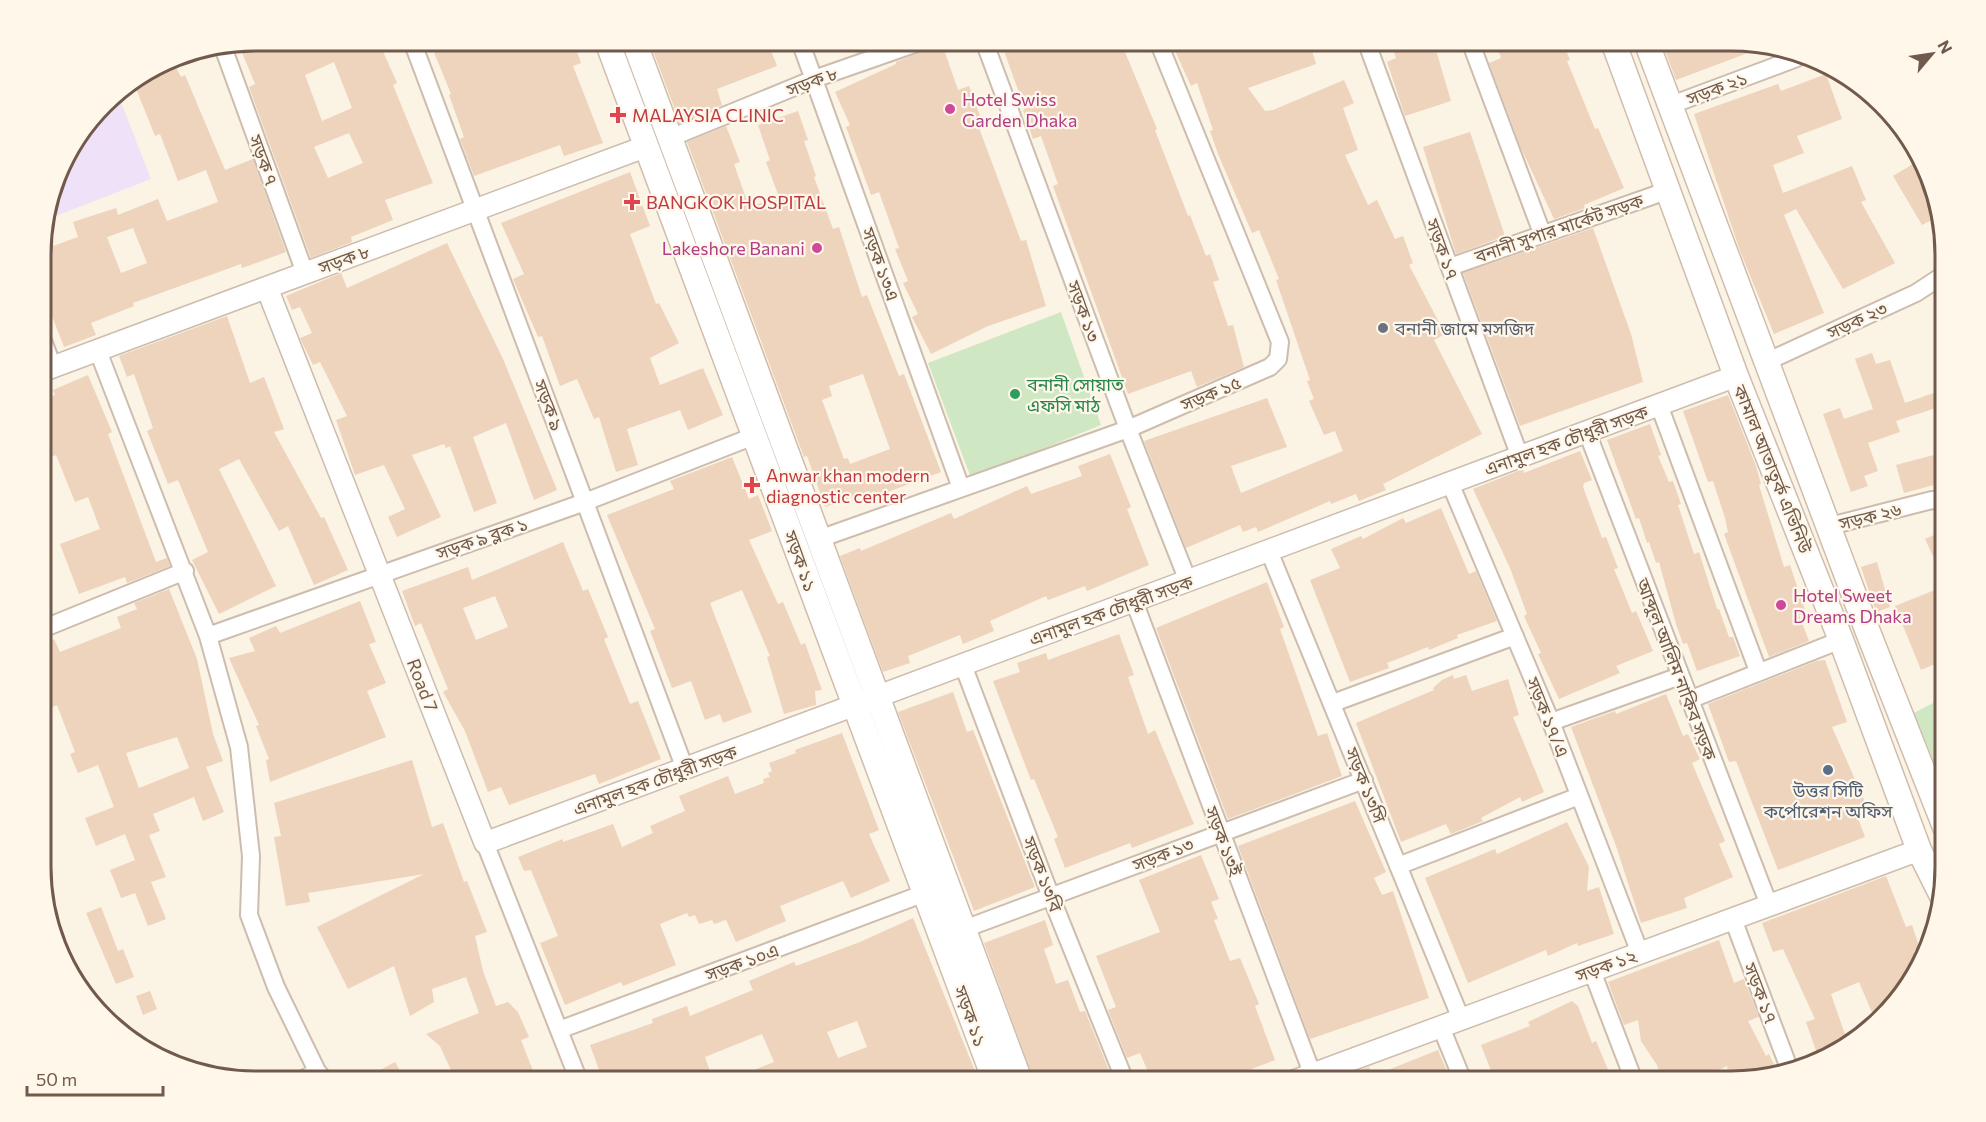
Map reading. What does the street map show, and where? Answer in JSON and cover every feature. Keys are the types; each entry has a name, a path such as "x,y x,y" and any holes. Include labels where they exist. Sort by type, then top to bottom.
{"main road":[{"name":"সড়ক ১১","path":"611,51 754,435 964,929 1016,1071"},
{"name":"সড়ক ১১","path":"638,51 819,539 925,893 990,1071"},
{"name":"কামাল আতাতুর্ক এভিনিউ","path":"1617,51 1736,376 1841,640 1918,850 1935,875"},
{"name":"কামাল আতাতুর্ক এভিনিউ","path":"1650,51 1766,362 1935,801"},
{"path":"647,146 670,138"},
{"path":"1736,376 1766,362"}],"street":[{"name":"সড়ক ৯","path":"416,51 685,769"},
{"name":"সড়ক ১৩এ","path":"804,51 961,488"},
{"name":"সড়ক ৮","path":"670,138 814,79 892,51"},
{"name":"সড়ক ১৩","path":"988,51 1128,429 1188,581"},
{"name":"সড়ক ১৫","path":"819,539 1128,429 1270,367 1278,359 1281,350 1260,293 1162,51"},
{"name":"সড়ক ১৭","path":"1370,51 1520,457"},
{"path":"1474,51 1542,233"},
{"name":"সড়ক ৭","path":"225,53 305,273"},
{"name":"সড়ক ২১","path":"1671,105 1791,60"},
{"name":"সড়ক ৮","path":"51,368 647,146"},
{"name":"বনানী সুপার মার্কেট সড়ক","path":"1450,267 1669,190"},
{"name":"সড়ক ২৩","path":"1766,362 1916,293 1935,281"},
{"name":"Road 7","path":"267,288 575,1071"},
{"path":"98,351 185,571 208,636 239,747 250,856 249,915 276,987 318,1071"},
{"name":"এনামুল হক চৌধুরী সড়ক","path":"485,843 1736,376"},
{"path":"1659,405 1758,671"},
{"name":"আব্দুল আলিম নাকিব সড়ক","path":"1587,432 1769,905"},
{"name":"সড়ক ৯ ব্লক ১","path":"208,636 585,502 754,435"},
{"name":"সড়ক ১৭/এ","path":"1450,483 1551,722 1640,953"},
{"name":"সড়ক ২৬","path":"1830,526 1935,500"},
{"name":"সড়ক ১৩সি","path":"1269,550 1398,866 1451,1023 1461,1071"},
{"path":"51,625 185,571"},
{"name":"সড়ক ১৩ই","path":"1134,601 1220,831 1304,1071"},
{"path":"1333,703 1515,636"},
{"path":"1689,700 1841,640"},
{"name":"সড়ক ১৩বি","path":"963,665 1051,897 1121,1071"},
{"path":"1551,722 1680,676"},
{"name":"সড়ক ১৩","path":"964,929 1220,831 1364,780"},
{"path":"1398,866 1579,796"},
{"name":"সড়ক ১২","path":"1328,1071 1918,850"},
{"name":"সড়ক ১০এ","path":"559,1030 925,893"},
{"name":"সড়ক ১৭","path":"1733,919 1787,1063"},
{"path":"1592,971 1630,1071"}],"shaded area":[{"path":"121,101 151,179 55,216 62,189 78,153 102,120"}],"green space":[{"name":"বনানী সোয়াত এফসি মাঠ","path":"1061,312 1101,425 971,478 928,363"},
{"path":"1935,694 1935,764 1914,713 1933,703"}],"building":[{"path":"241,51 383,51 397,83 393,85 433,183 385,200 393,220 351,237 352,242 311,258 249,87 255,84","holes":["334,62 352,108 322,121 305,75","349,133 363,163 328,178 314,147"]},
{"path":"433,51 577,51 581,63 573,66 603,143 564,156 560,145 474,176 460,139 464,137 449,95 451,94"},
{"path":"653,51 771,51 777,66 717,89 722,105 680,123"},
{"path":"924,51 944,51 958,90 969,86 980,116 975,117 1021,241 1026,240 1046,306 988,326 931,354 912,317 918,314 903,283 908,281 895,249 899,248 879,192 871,195 846,127 850,125 835,92"},
{"path":"1004,51 1125,51 1157,129 1155,130 1188,216 1190,215 1206,256 1210,254 1219,280 1213,282 1228,326 1233,325 1244,367 1197,387 1191,371 1128,394 1053,186 1058,184 1041,136 1033,139 1023,110 1025,109"},
{"path":"1175,51 1312,51 1316,64 1248,88 1265,111 1273,110 1344,80 1354,103 1343,108 1358,150 1345,155 1368,205 1377,200 1395,239 1403,236 1413,263 1409,265 1445,334 1434,340 1482,434 1383,484 1386,490 1359,501 1356,494 1331,504 1330,501 1258,532 1256,527 1243,532 1240,525 1186,548 1144,441 1267,398 1287,447 1231,466 1241,493 1343,451 1335,431 1324,435 1309,401 1314,399 1307,381 1310,380 1276,280 1279,279 1259,230 1252,233 1218,154 1210,131 1213,130 1197,83 1191,86"},
{"path":"1393,51 1436,51 1451,101 1405,116 1387,62 1396,58"},
{"path":"1499,51 1566,51 1570,60 1567,61 1595,129 1598,128 1624,188 1584,205 1585,208 1554,219 1521,148 1489,63 1501,58"},
{"path":"1665,51 1749,52 1676,80"},
{"path":"176,67 181,77 185,75 225,170 253,159 286,252 242,268 241,264 133,303 134,306 91,323 96,335 64,347 51,316 51,255 52,247 78,237 73,222 116,208 118,215 158,199 167,221 218,202 206,170 178,181 160,134 155,136 136,89","holes":["133,228 147,263 121,273 107,237"]},
{"path":"1826,75 1842,119 1797,136 1804,153 1773,165 1783,193 1852,166 1866,200 1861,202 1895,263 1843,289 1796,209 1784,215 1824,313 1774,334 1740,251 1694,114 1778,84 1781,91"},
{"path":"798,111 808,140 804,141 816,176 814,177 833,229 839,227 862,297 867,295 899,376 904,374 941,472 872,498 869,491 825,507 807,456 804,457 687,142 726,126 740,162 734,164 749,207 779,197 766,162 770,160 758,125","holes":["863,374 890,449 850,464 848,458 844,459 822,400 832,396 829,386"]},
{"path":"1470,132 1505,236 1456,254 1423,147"},
{"path":"1913,164 1924,189 1932,220 1922,225 1893,176"},
{"path":"630,172 650,226 630,234 656,304 659,303 679,343 650,358 660,385 703,368 723,415 688,430 680,410 627,429 638,465 616,472 599,417 594,419 577,379 560,386 542,336 538,337 513,279 524,274 501,223"},
{"path":"1593,228 1631,334 1643,382 1520,426 1463,273"},
{"path":"447,243 503,359 557,490 534,500 506,423 473,437 497,503 474,512 450,446 446,448 444,444 412,455 441,517 397,537 388,517 405,509 384,465 355,475 336,420 347,416 320,362 313,365 300,338 312,333 300,307 292,310 286,296 341,273 347,288"},
{"path":"227,316 250,383 264,377 284,429 274,432 321,518 324,517 348,570 314,585 288,526 279,531 239,459 219,469 276,586 219,614 192,560 208,552 178,480 168,484 147,431 153,428 134,374 127,377 119,356"},
{"path":"1872,353 1876,364 1890,360 1905,403 1935,392 1935,408 1896,421 1900,432 1868,443 1878,471 1864,476 1868,486 1851,492 1823,414 1840,408 1844,419 1873,409 1855,359"},
{"path":"88,375 112,432 108,434 156,562 167,558 170,566 127,583 125,577 79,594 60,544 100,529 88,497 75,502 56,455 51,457 51,397 55,395 53,390"},
{"path":"1728,395 1756,466 1761,484 1759,485 1784,567 1790,565 1806,613 1799,615 1809,641 1769,657 1724,534 1728,532 1713,481 1708,482 1683,411"},
{"path":"1650,424 1661,455 1658,456 1669,482 1673,481 1681,504 1678,505 1694,554 1699,552 1717,609 1719,609 1729,637 1733,637 1740,656 1697,671 1687,643 1683,644 1676,624 1659,562 1656,563 1639,518 1636,519 1607,440"},
{"path":"1580,451 1592,480 1584,483 1583,487 1602,538 1606,537 1618,568 1614,569 1632,613 1636,611 1653,651 1616,666 1620,673 1559,699 1538,654 1541,653 1524,616 1527,614 1510,568 1473,489 1523,469 1524,473"},
{"path":"1110,454 1131,507 1127,509 1149,565 1087,591 1085,586 1048,600 1046,596 990,621 994,631 963,644 960,635 908,656 910,663 883,672 840,556 860,548 861,551 951,513 954,519 1027,486 1031,494 1082,476 1078,466"},
{"path":"1935,455 1935,485 1904,493 1896,465"},
{"path":"732,457 749,499 758,495 772,531 749,540 778,604 783,602 801,645 805,643 822,690 815,691 816,705 784,714 767,657 770,656 742,590 710,603 752,712 723,723 720,714 705,720 691,681 672,688 650,631 655,629 607,515 674,489 670,481"},
{"path":"1441,508 1469,574 1476,571 1497,621 1457,635 1458,638 1429,650 1428,647 1387,663 1389,668 1350,682 1310,580 1340,568 1331,549 1361,536 1363,539 1403,518 1406,523"},
{"path":"1935,534 1935,560 1925,539"},
{"path":"563,542 583,591 588,589 608,637 604,639 630,704 638,701 661,759 599,784 595,774 509,805 501,787 488,792 465,731 443,692 448,689 421,623 415,626 402,591 468,567 472,580","holes":["495,596 508,627 476,640 463,608"]},
{"path":"1877,562 1890,607 1876,612 1861,567"},
{"path":"1267,582 1284,627 1280,629 1318,736 1327,733 1342,776 1228,819 1156,628"},
{"path":"169,589 197,659 213,734 223,761 206,767 224,812 203,821 194,797 153,814 160,831 149,835 166,877 151,882 166,919 148,926 135,893 121,898 110,870 135,860 125,834 96,846 85,818 114,807 98,765 78,773 70,754 75,752 57,705 51,708 51,640 54,639 60,652 121,628 117,617 137,609 134,603","holes":["177,737 189,768 139,788 126,753"]},
{"path":"1935,590 1935,664 1921,670 1895,606"},
{"path":"360,601 376,642 369,644 386,683 367,691 386,737 270,782 266,760 269,759 256,726 259,725 229,658 255,651 249,638 276,626 280,633"},
{"path":"1119,634 1134,675 1128,677 1148,734 1155,730 1194,824 1132,848 1130,843 1065,868 1054,839 1058,837 1034,779 1031,780 993,681 1020,672 1017,663 1046,653 1048,660"},
{"path":"1825,660 1847,722 1832,727 1868,809 1856,813 1865,837 1778,870 1736,761 1729,762 1708,704 1816,661"},
{"path":"1453,675 1454,679 1466,675 1472,691 1508,679 1519,715 1513,717 1544,792 1522,802 1520,797 1481,818 1483,821 1451,834 1446,824 1401,842 1356,723 1434,690 1433,688 1442,680"},
{"path":"953,692 967,732 973,730 1035,887 974,911 898,712"},
{"path":"1666,694 1683,736 1688,734 1700,759 1692,763 1725,841 1719,844 1733,877 1684,898 1687,908 1641,923 1616,846 1571,727 1615,711 1616,714"},
{"path":"842,733 879,830 869,834 890,881 851,898 843,881 780,906 786,921 736,942 726,920 714,924 712,920 699,924 695,915 689,917 687,913 660,924 676,965 623,986 621,982 565,1005 540,943 558,936 531,870 524,871 518,857 563,839 563,842 613,824 622,847 653,833 650,826 685,811 679,796 728,776 735,794 764,783 763,779 770,777 768,773 772,771 769,763 796,753 795,750"},
{"path":"412,760 432,827 443,823 464,882 467,881 487,932 475,936 483,971 496,1006 508,1002 518,1012 529,1037 521,1040 533,1071 451,1071 440,1046 426,1034 479,1013 466,977 432,989 434,1002 410,1016 394,966 348,989 317,927 424,874 308,893 310,902 286,906 274,837 281,836 274,803"},
{"path":"1355,801 1386,872 1374,878 1382,895 1393,891 1429,998 1310,1039 1238,846"},
{"path":"1567,822 1589,867 1587,891 1599,887 1614,934 1578,946 1577,943 1548,956 1546,950 1468,983 1425,878 1495,849 1497,854"},
{"path":"1201,855 1219,899 1211,902 1218,919 1214,920 1230,961 1240,958 1259,1004 1255,1006 1275,1060 1246,1071 1148,1071 1140,1053 1127,1058 1108,1010 1116,1007 1096,956 1160,932 1139,880"},
{"path":"1886,876 1906,927 1912,925 1919,945 1914,951 1915,953 1908,969 1893,991 1872,1013 1859,982 1831,994 1845,1036 1816,1052 1806,1022 1815,1019 1783,949 1773,952 1762,923"},
{"path":"101,907 118,951 123,949 134,977 116,984 86,913"},
{"path":"913,918 975,1071 751,1071 774,1062 762,1034 705,1057 710,1071 599,1071 590,1045 653,1023 652,1019 687,1006 690,1016 753,990 749,981 794,962 796,966 860,942","holes":["857,1021 867,1047 838,1058 827,1032"]},
{"path":"1045,920 1053,945 1044,949 1056,984 1068,980 1080,1012 1085,1011 1109,1071 1030,1071 984,943"},
{"path":"1719,940 1734,983 1744,979 1759,1017 1748,1021 1766,1056 1769,1054 1775,1066 1744,1071 1728,1071 1727,1066 1717,1071 1659,1071 1641,1041 1638,1020 1624,1025 1608,982"},
{"path":"150,991 157,1009 143,1015 136,996"},
{"path":"1572,1001 1578,1006 1592,1043 1596,1041 1609,1071 1491,1071 1481,1045 1530,1026 1528,1022"},
{"path":"1438,1050 1447,1071 1386,1071"},
{"path":"395,1062 400,1071 378,1071"},
{"path":"1369,1067 1371,1071 1358,1071"}],"place":[{"name":"Hotel Swiss Garden Dhaka","path":"950,109"},
{"name":"MALAYSIA CLINIC","path":"618,115"},
{"name":"BANGKOK HOSPITAL","path":"632,202"},
{"name":"Lakeshore Banani","path":"817,248"},
{"name":"বনানী জামে মসজিদ","path":"1383,328"},
{"name":"বনানী সোয়াত এফসি মাঠ","path":"1015,394"},
{"name":"Anwar khan modern diagnostic center","path":"752,485"},
{"name":"Hotel Sweet Dreams Dhaka","path":"1781,605"},
{"name":"উত্তর সিটি কর্পোরেশন অফিস","path":"1828,770"}]}
